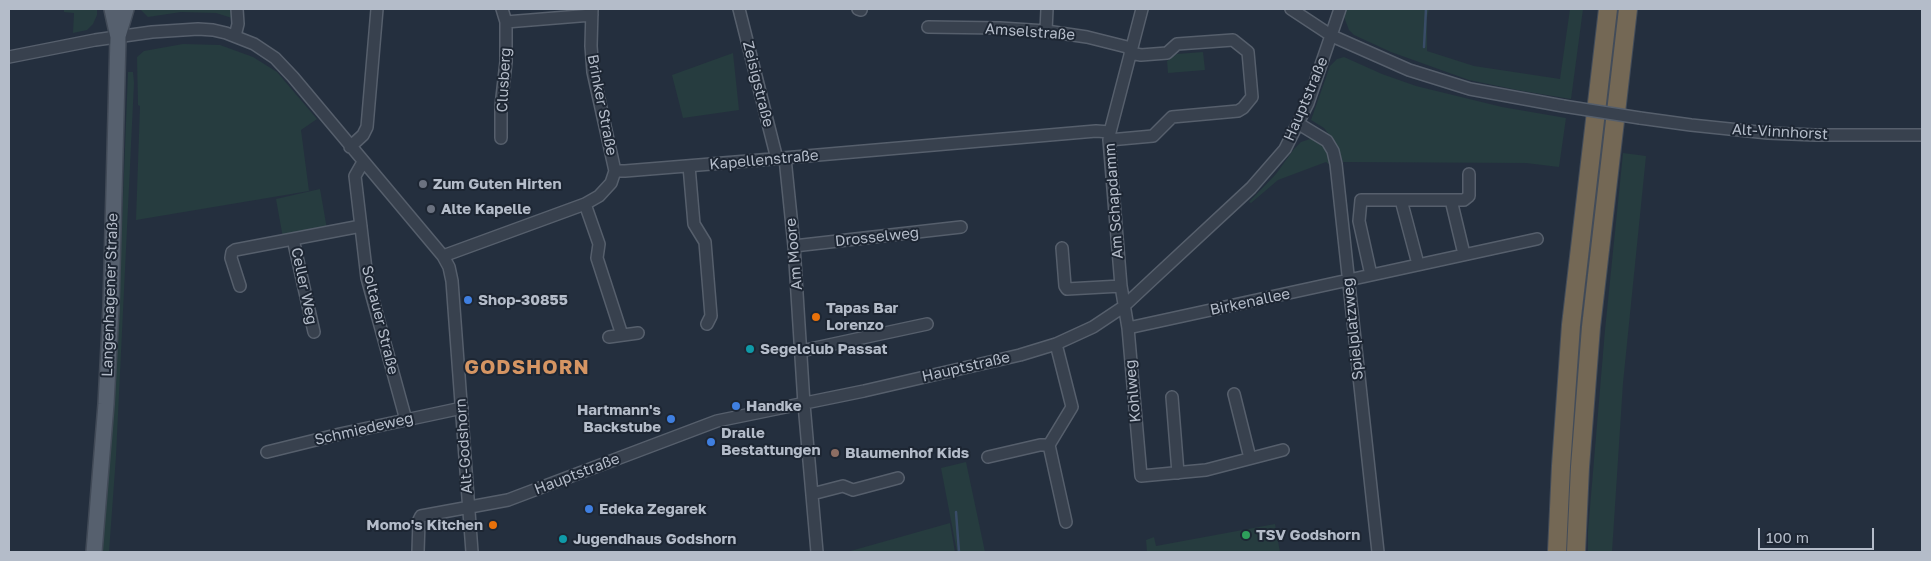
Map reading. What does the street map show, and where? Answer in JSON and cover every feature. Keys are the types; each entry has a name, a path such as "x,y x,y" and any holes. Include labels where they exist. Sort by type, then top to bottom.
{"highway":[{"path":"1557,552 1571,324 1608,9"},
{"path":"1576,552 1580,467 1591,327 1628,9"}],"main road":[{"name":"Langenhagener Straße","path":"94,552 106,404 111,307 118,37 112,9"},
{"name":"Langenhagener Straße","path":"118,37 126,9"}],"street":[{"path":"235,36 238,24 237,9"},
{"path":"350,147 363,135 367,127 377,9"},
{"name":"Clusberg","path":"501,138 501,106 506,62 506,22 502,9"},
{"name":"Zeisigstraße","path":"739,9 781,158"},
{"path":"1046,31 1047,9"},
{"name":"Am Schapdamm","path":"1124,306 1110,136 1142,9"},
{"name":"Alt-Vinnhorst","path":"1291,9 1332,36 1388,62 1434,79 1492,94 1640,118 1768,133 1815,136 1922,135"},
{"name":"Hauptstraße","path":"418,552 419,520 421,516 514,498 718,421 804,404 1020,355 1056,344 1093,327 1124,306 1251,188 1285,149 1299,124 1332,36 1340,9"},
{"path":"506,22 592,12"},
{"name":"Brinker Straße","path":"592,12 591,46 593,72 615,170"},
{"name":"Amselstraße","path":"928,27 1046,31 1082,36 1131,50 1141,55 1167,53 1177,44 1233,40 1248,52 1252,97 1243,108 1238,111 1172,117 1152,136 1110,136"},
{"name":"Alt-Godshorn","path":"9,56 152,32 212,30 235,36 254,44 274,58 293,77 443,256 449,267 452,281 472,552"},
{"name":"Spielplatzweg","path":"1299,124 1327,141 1333,151 1336,164 1378,552"},
{"name":"Kapellenstraße","path":"615,170 689,166 1086,132 1110,136"},
{"name":"Am Moore","path":"781,158 794,246 804,404 817,552"},
{"name":"Soltauer Straße","path":"363,162 355,176 368,278 406,420"},
{"path":"689,166 694,224 705,242 711,316 707,324"},
{"path":"443,256 585,204 599,196 611,183 615,170"},
{"path":"1371,275 1359,221 1361,200 1467,199 1469,196 1469,174"},
{"path":"1401,200 1418,264"},
{"path":"1451,200 1464,254"},
{"path":"585,204 599,244 597,258 622,336"},
{"path":"240,286 231,258 232,252 235,250 361,226"},
{"name":"Drosselweg","path":"794,246 960,227"},
{"name":"Celler Weg","path":"293,239 314,332"},
{"name":"Birkenallee","path":"1128,328 1537,239"},
{"path":"1062,248 1064,286 1067,289 1121,286"},
{"name":"Kohlweg","path":"1124,306 1128,328 1141,476 1178,472"},
{"path":"801,351 927,324"},
{"path":"609,337 638,333"},
{"path":"1056,344 1072,407 1049,446 1066,522"},
{"path":"1234,394 1250,458"},
{"path":"1172,397 1178,472 1206,470 1283,450"},
{"name":"Schmiedeweg","path":"268,452 462,408"},
{"path":"988,457 1040,445 1049,446"},
{"path":"812,494 842,486 853,490 898,478"}],"green space":[{"path":"64,9 97,9 97,15 93,24 87,30 73,33 74,13 64,12"},
{"path":"140,9 231,9 232,18 216,13 181,12 148,17"},
{"path":"1344,9 1429,9 1427,18 1427,51 1474,66 1560,79 1570,9 1583,9 1571,99 1469,80 1391,52 1354,35 1349,30 1342,16"},
{"path":"183,44 220,45 253,57 277,72 317,119 301,130 309,191 136,220 140,106 138,105 137,57 144,51"},
{"path":"1203,52 1205,70 1168,73 1167,61 1177,54"},
{"path":"733,53 739,110 683,118 672,75"},
{"path":"1344,57 1382,74 1416,86 1502,107 1566,118 1559,167 1526,163 1343,162 1337,145 1324,128 1311,120 1330,66 1337,59"},
{"path":"128,72 133,72 134,83 116,456 109,552 101,552 119,299"},
{"path":"1313,138 1324,146 1331,166 1326,162 1278,180 1251,203 1249,202 1276,174 1301,142"},
{"path":"1623,153 1646,156 1623,383 1612,552 1588,552 1588,531 1605,330"},
{"path":"320,189 327,229 283,238 276,199"},
{"path":"966,462 985,552 957,552 941,468"},
{"path":"950,523 955,552 847,552"},
{"name":"TSV Godshorn","path":"1275,524 1280,552 1147,552 1146,540 1154,537 1156,546"}],"waterway":[{"path":"1424,47 1426,9"},
{"path":"956,512 959,552"}],"place":[{"name":"Zum Guten Hirten","path":"423,184"},
{"name":"Alte Kapelle","path":"431,209"},
{"name":"Shop-30855","path":"468,300"},
{"name":"Tapas Bar Lorenzo","path":"816,317"},
{"name":"Segelclub Passat","path":"750,349"},
{"name":"Handke","path":"736,406"},
{"name":"Hartmann's Backstube","path":"671,419"},
{"name":"Dralle Bestattungen","path":"711,442"},
{"name":"Blaumenhof Kids","path":"835,453"},
{"name":"Edeka Zegarek","path":"589,509"},
{"name":"Momo's Kitchen","path":"493,525"},
{"name":"TSV Godshorn","path":"1246,535"},
{"name":"Jugendhaus Godshorn","path":"563,539"}],"district":[{"name":"GODSHORN","path":"527,368"}]}
